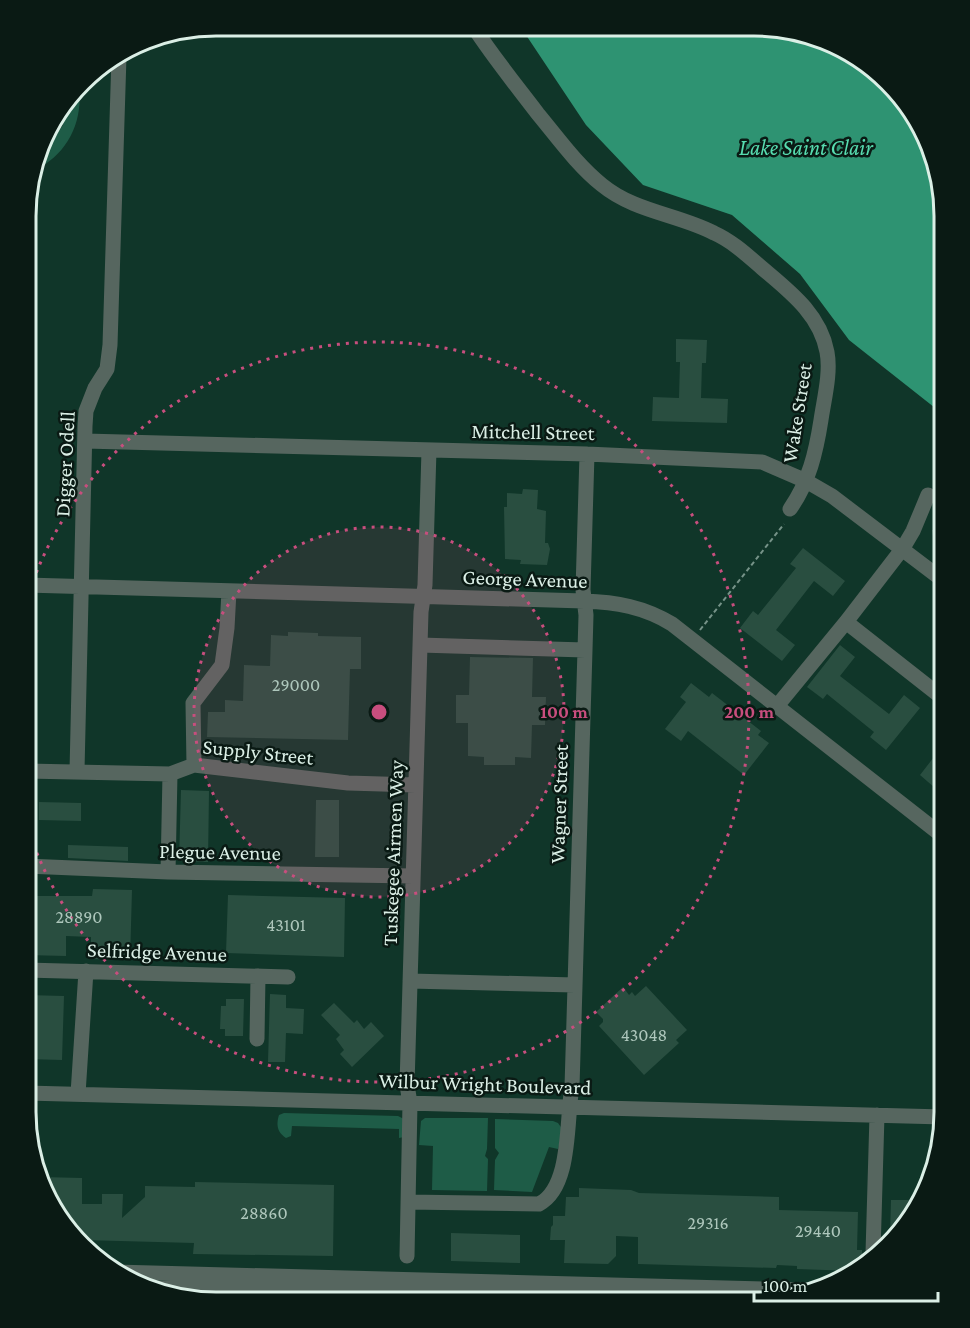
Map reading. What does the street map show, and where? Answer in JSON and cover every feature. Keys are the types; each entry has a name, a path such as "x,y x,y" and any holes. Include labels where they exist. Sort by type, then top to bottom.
{"street":[{"name":"Wake Street","path":"480,36 516,86 562,143 602,185 644,209 705,229 740,249 806,309 824,340 828,354 828,368 817,445 806,481 787,517"},
{"name":"Digger Odell","path":"77,771 86,411 106,369 110,345 118,65"},
{"name":"Mitchell Street","path":"85,441 587,454 762,462 806,481 832,496 934,572"},
{"name":"Tuskegee Airmen Way","path":"407,1256 410,1103 407,1085 415,785 429,450"},
{"name":"Wagner Street","path":"408,1202 539,1204 550,1196 566,1154 568,1107 573,1087 585,650 583,590 587,454"},
{"path":"777,706 903,548 928,495"},
{"name":"George Avenue","path":"36,585 584,601 628,606 661,617 693,639 934,829"},
{"path":"194,765 193,704 222,665 229,591"},
{"path":"846,622 934,691"},
{"path":"420,645 585,650"},
{"name":"Supply Street","path":"36,771 170,774 194,765 348,783 415,785"},
{"path":"168,872 170,774"},
{"name":"Plegue Avenue","path":"36,866 168,872 413,876"},
{"name":"Selfridge Avenue","path":"36,970 288,977"},
{"path":"78,1094 86,971"},
{"path":"256,1040 258,976"},
{"path":"410,981 575,985"},
{"name":"Wilbur Wright Boulevard","path":"36,1093 934,1117"},
{"path":"873,1247 877,1115"},
{"path":"136,1273 782,1289"},
{"path":"178,1288 355,1292"}],"path":[{"path":"699,632 787,517"}],"shaded area":[{"path":"80,98 75,125 70,136 56,156 43,166 55,137 66,116"},
{"path":"284,1113 398,1116 404,1119 404,1137 399,1138 399,1129 292,1126 291,1136 286,1138 279,1131 278,1125 279,1115"},
{"path":"425,1118 488,1118 485,1156 488,1159 487,1191 432,1190 433,1146 419,1145 421,1121"},
{"path":"495,1119 553,1121 558,1123 563,1130 558,1149 549,1147 532,1192 494,1190 495,1160 499,1153 495,1148"}],"water":[{"name":"Lake Saint Clair","path":"527,36 754,36 778,38 801,42 823,50 864,73 897,106 915,136 928,169 934,216 934,407 849,340 800,274 732,215 643,185 586,125"}],"building":[{"path":"676,339 707,340 706,363 702,363 701,398 728,399 727,423 652,421 653,397 679,398 680,362 676,362"},
{"path":"523,489 538,490 537,509 546,511 545,543 548,543 550,549 547,565 520,564 521,560 505,559 504,507 507,507 507,493 522,494"},
{"path":"803,548 845,581 833,596 814,581 776,630 795,645 782,661 740,628 753,611 758,615 796,568 790,564"},
{"path":"288,632 318,633 318,636 361,637 361,669 350,669 348,740 207,737 208,712 225,712 225,700 243,701 244,665 270,666 271,635 288,636"},
{"path":"840,645 855,657 840,676 889,714 904,695 920,708 886,750 870,737 874,732 827,694 823,699 807,687"},
{"path":"470,657 533,658 532,697 546,697 545,725 532,725 531,758 515,757 515,765 484,765 484,757 468,756 468,723 456,723 456,695 469,695"},
{"path":"691,683 709,697 712,693 761,731 758,735 769,743 744,775 688,731 681,741 665,729 686,702 680,697"},
{"path":"934,757 934,787 920,775"},
{"path":"181,790 209,791 208,862 179,861"},
{"path":"316,800 339,800 339,857 315,857"},
{"path":"39,802 81,803 81,821 39,820"},
{"path":"68,845 128,847 128,861 68,858"},
{"path":"93,889 132,890 130,960 91,959 91,937 66,936 66,956 36,955 36,896 92,896"},
{"path":"228,895 345,898 344,957 226,953"},
{"path":"646,986 687,1030 676,1040 679,1043 644,1075 599,1026 603,1019 596,1012 623,987 629,995 632,992 635,996"},
{"path":"270,994 286,995 286,1008 304,1009 303,1034 286,1033 285,1062 268,1062"},
{"path":"36,995 64,996 62,1060 36,1059"},
{"path":"226,999 244,999 243,1036 225,1036 225,1029 220,1029 221,1006 226,1006"},
{"path":"334,1003 354,1023 357,1020 364,1029 371,1022 384,1036 352,1067 340,1054 344,1050 336,1039 340,1035 321,1015"},
{"path":"49,1177 82,1178 82,1204 102,1204 102,1194 123,1194 122,1218 145,1197 145,1186 195,1187 195,1182 334,1185 333,1256 193,1254 194,1243 90,1240 66,1212"},
{"path":"579,1188 631,1190 639,1193 779,1197 779,1210 858,1212 857,1250 862,1250 862,1256 839,1270 797,1269 797,1266 777,1265 776,1268 638,1264 638,1237 616,1236 616,1256 608,1264 564,1263 565,1240 550,1240 553,1216 565,1216 566,1197 579,1197"},
{"path":"891,1200 911,1200 904,1212 890,1229"},
{"path":"451,1233 520,1235 520,1263 451,1261"}]}
